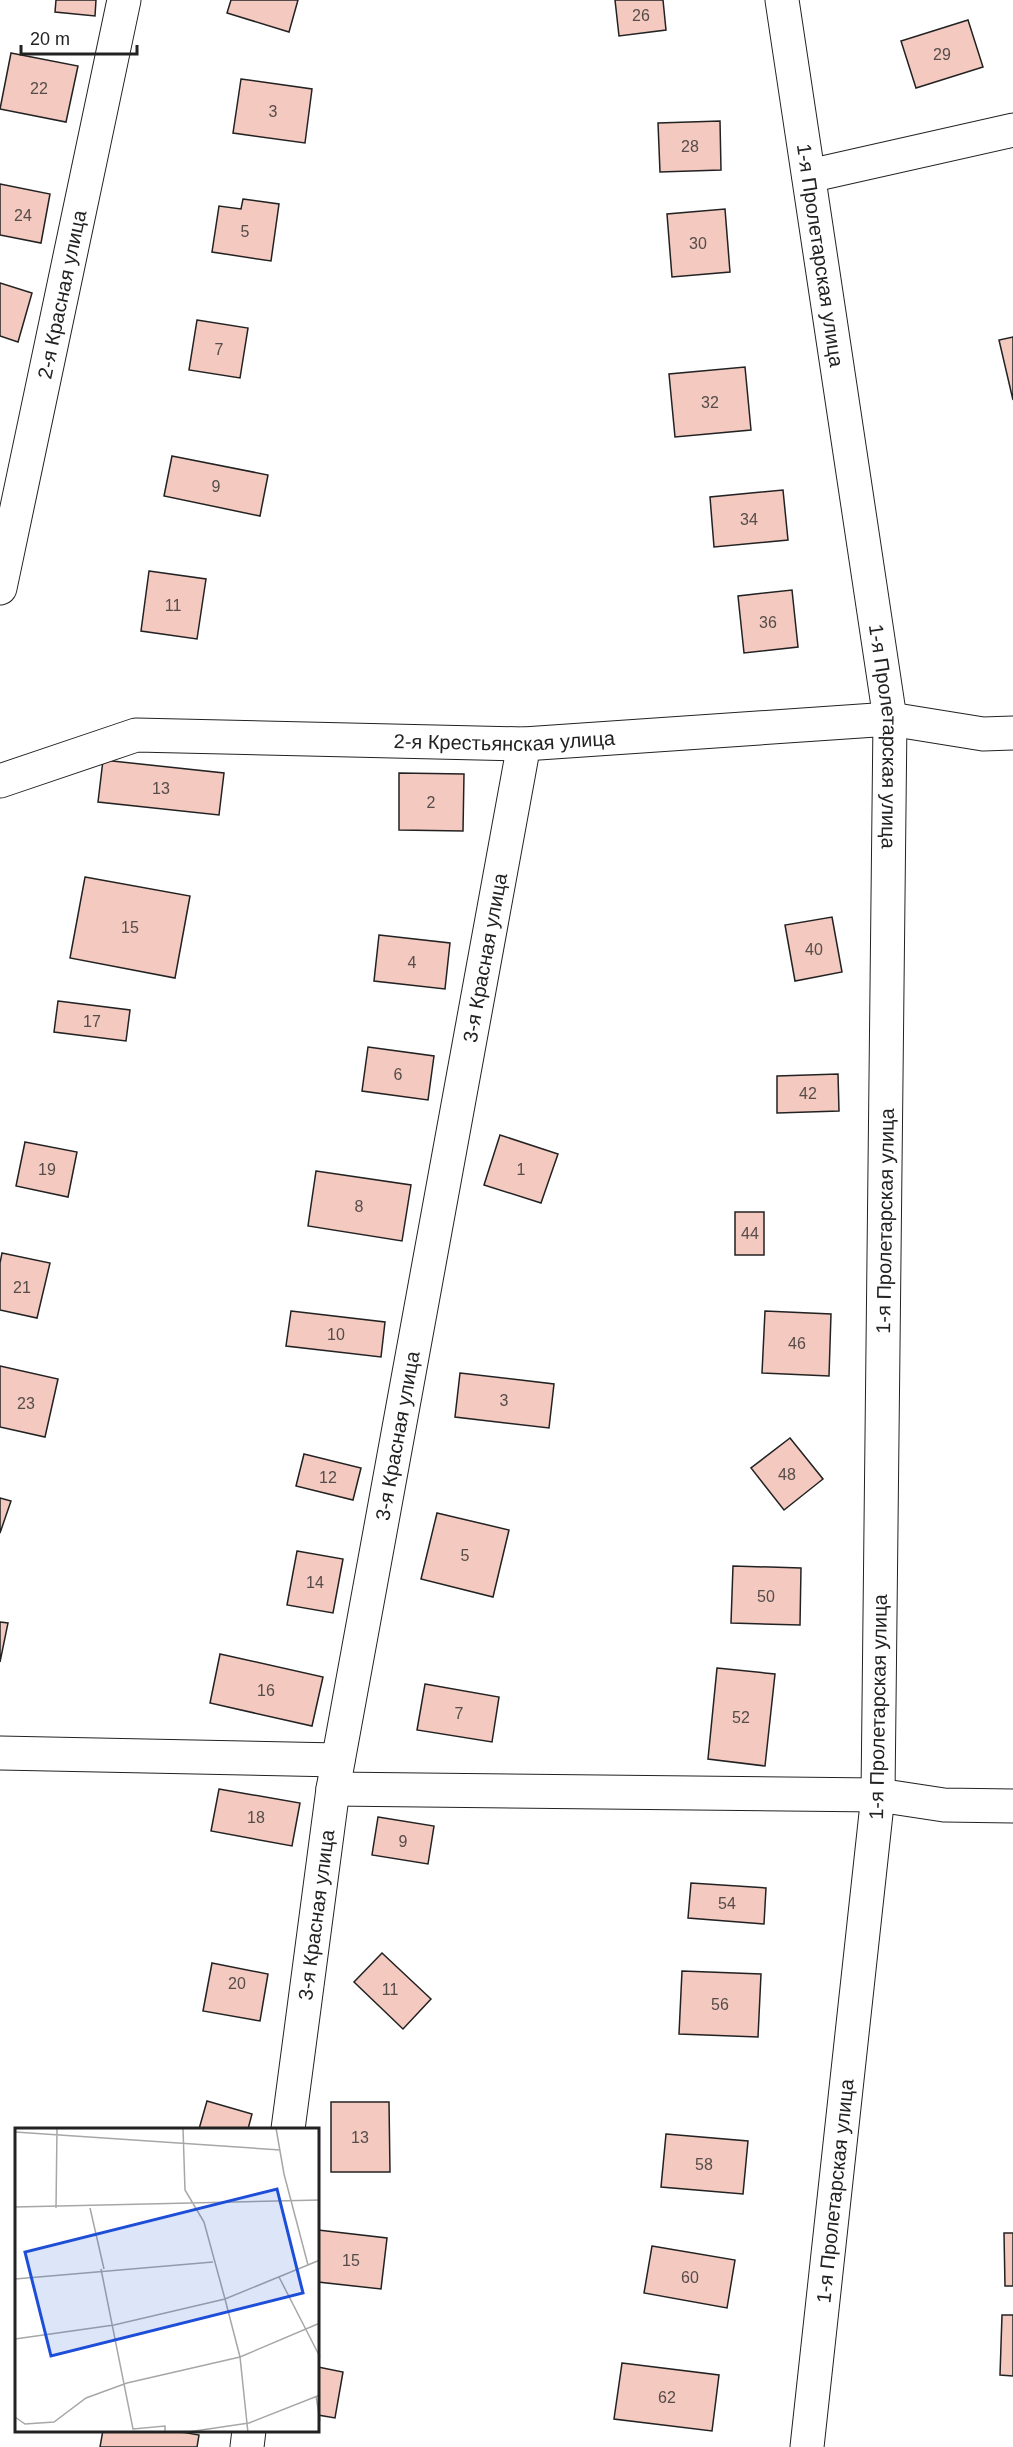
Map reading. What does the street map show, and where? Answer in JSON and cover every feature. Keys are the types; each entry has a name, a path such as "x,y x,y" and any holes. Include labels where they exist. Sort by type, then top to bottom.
{"street":[{"name":"2-я Красная улица","path":"0,588 124,0"},
{"name":"1-я Пролетарская улица","path":"782,0 890,719 878,1796 807,2447"},
{"path":"809,176 1013,130"},
{"name":"2-я Крестьянская улица","path":"0,781 136,735 524,744 890,719 983,734 1013,733"},
{"name":"3-я Красная улица","path":"288,2128 335,1775 524,744"},
{"path":"0,1753 335,1775 878,1796 944,1805 1013,1806"},
{"path":"247,2447 249,2432"}],"building":[{"path":"56,0 96,0 95,16 55,12"},
{"path":"231,0 298,0 289,32 227,13"},
{"path":"615,0 663,0 666,30 619,36"},
{"path":"968,20 983,67 916,88 901,41"},
{"path":"11,53 78,66 66,122 0,109"},
{"path":"241,79 312,89 305,143 233,133"},
{"path":"720,121 721,170 660,172 658,123"},
{"path":"0,184 50,194 41,243 0,235"},
{"path":"243,199 279,204 271,261 212,252 219,206 241,209"},
{"path":"725,209 730,272 672,277 667,214"},
{"path":"0,283 32,293 18,342 0,336"},
{"path":"197,320 248,328 240,378 189,370"},
{"path":"1013,337 1013,400 999,340"},
{"path":"745,367 751,430 675,437 669,374"},
{"path":"172,456 268,475 260,516 164,496"},
{"path":"783,490 788,540 714,547 710,497"},
{"path":"149,571 206,579 197,639 141,631"},
{"path":"792,590 798,647 744,653 738,596"},
{"path":"103,760 224,773 219,815 98,802"},
{"path":"399,773 464,774 463,831 399,830"},
{"path":"85,877 190,896 175,978 70,958"},
{"path":"832,917 842,972 795,981 785,925"},
{"path":"379,935 450,943 445,989 374,981"},
{"path":"58,1001 130,1010 126,1041 54,1032"},
{"path":"368,1047 434,1056 428,1100 362,1091"},
{"path":"838,1074 839,1111 777,1113 777,1076"},
{"path":"500,1135 558,1154 541,1203 484,1185"},
{"path":"25,1142 77,1152 68,1197 16,1186"},
{"path":"316,1171 411,1185 402,1241 308,1226"},
{"path":"735,1212 764,1212 764,1255 735,1255"},
{"path":"2,1253 50,1263 37,1318 0,1310"},
{"path":"291,1311 385,1322 381,1357 286,1346"},
{"path":"765,1311 831,1314 829,1376 762,1373"},
{"path":"0,1366 58,1379 45,1437 0,1427"},
{"path":"460,1373 554,1384 549,1428 455,1417"},
{"path":"790,1438 823,1479 784,1510 751,1468"},
{"path":"304,1454 361,1468 353,1500 296,1486"},
{"path":"0,1498 11,1501 0,1533"},
{"path":"437,1513 509,1530 493,1597 421,1579"},
{"path":"297,1551 343,1559 333,1613 287,1605"},
{"path":"733,1566 801,1568 800,1625 731,1623"},
{"path":"0,1622 8,1623 0,1662"},
{"path":"220,1654 323,1677 312,1726 210,1703"},
{"path":"717,1668 775,1674 765,1766 708,1759"},
{"path":"425,1684 499,1697 492,1742 417,1730"},
{"path":"219,1789 300,1803 292,1846 211,1831"},
{"path":"378,1817 434,1826 428,1864 372,1855"},
{"path":"691,1883 766,1888 764,1924 688,1918"},
{"path":"382,1953 431,1999 403,2029 354,1982"},
{"path":"212,1963 268,1974 260,2021 203,2011"},
{"path":"682,1971 761,1974 758,2037 679,2034"},
{"path":"207,2101 252,2114 248,2128 199,2128"},
{"path":"331,2102 389,2102 390,2172 331,2172"},
{"path":"666,2134 748,2141 743,2194 661,2187"},
{"path":"320,2230 387,2238 381,2289 320,2282"},
{"path":"1004,2233 1013,2233 1013,2286 1005,2286"},
{"path":"652,2246 735,2260 727,2308 644,2293"},
{"path":"1002,2315 1013,2315 1013,2376 1000,2375"},
{"path":"622,2363 719,2375 712,2431 614,2419"},
{"path":"320,2367 343,2372 335,2418 320,2415"},
{"path":"103,2432 182,2432 199,2435 197,2447 100,2447"}]}
